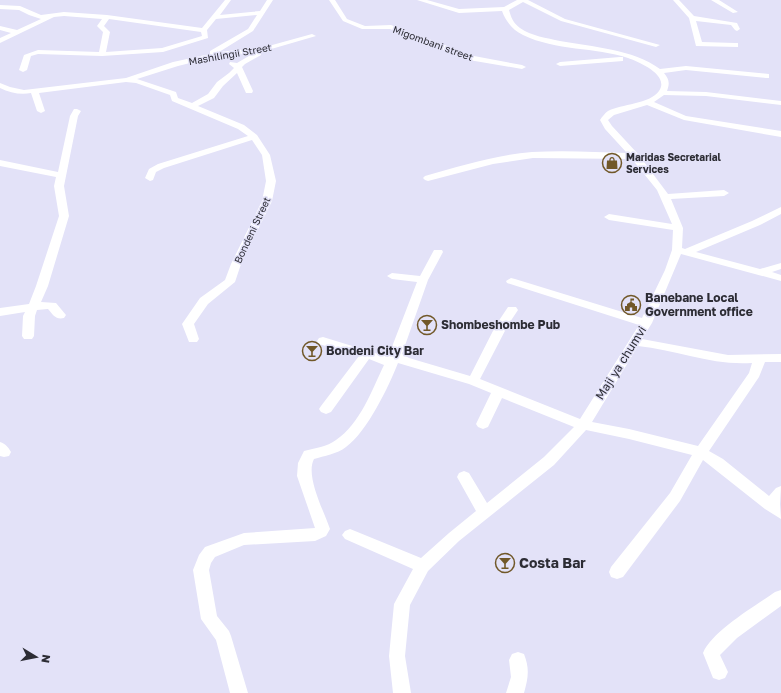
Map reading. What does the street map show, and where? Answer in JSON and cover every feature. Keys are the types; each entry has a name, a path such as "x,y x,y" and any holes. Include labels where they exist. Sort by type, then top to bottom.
{"street":[{"path":"211,46 215,17 228,0"},
{"path":"23,70 28,55 33,52 43,51 102,54 211,46 251,30 270,0"},
{"name":"Migombani street","path":"332,0 345,20 364,28 391,27 472,58 522,68"},
{"path":"420,0 459,11 505,9 522,0 564,20 656,44"},
{"path":"676,0 692,18 699,44 735,45"},
{"path":"714,0 735,12"},
{"path":"16,8 23,2"},
{"path":"0,7 16,8 39,16 64,14 107,17 211,46 238,67 249,91"},
{"path":"505,9 508,19 517,29 532,36 574,46 629,56 658,71 664,78 665,85 662,93 706,94 781,103"},
{"path":"215,17 262,13"},
{"path":"0,41 18,34 54,16"},
{"path":"102,54 107,32 100,27 107,17"},
{"path":"692,18 734,23 736,24 737,29"},
{"path":"0,28 18,34"},
{"name":"Mashilingii Street","path":"126,80 176,64 211,46 265,49 312,36"},
{"path":"192,106 211,96 220,84 232,76 242,62 265,49"},
{"path":"560,64 622,59 629,56"},
{"path":"658,71 686,68 766,76"},
{"name":"Bondeni Street","path":"0,85 17,91 35,91 126,80 137,81 173,94 175,100 241,127 254,137 266,155 270,169 271,181 267,201 236,264 230,282 204,300 190,319 188,324 193,339"},
{"path":"35,91 37,102 41,111"},
{"name":"Maji ya chumvi","path":"402,693 397,656 402,604 423,566 454,537 549,461 583,425 646,323 670,270 682,251 674,214 653,178 608,127 604,120 611,113 648,102 662,93"},
{"path":"648,102 684,118 781,134"},
{"path":"28,336 28,322 42,286 64,216 64,208 59,186 74,116 77,112"},
{"path":"150,178 152,171 161,166 254,137"},
{"path":"428,178 485,163 534,155 635,156"},
{"path":"0,163 61,175"},
{"path":"664,197 724,193"},
{"path":"682,251 781,210"},
{"path":"608,217 678,228"},
{"path":"682,251 781,278"},
{"path":"239,693 223,636 209,619 201,570 204,560 210,552 244,539 315,535 321,532 323,529 304,476 305,463 309,455 330,450 342,443 352,433 373,401 393,360 423,280 438,252"},
{"path":"760,272 781,266"},
{"path":"392,276 423,280"},
{"path":"512,281 646,323"},
{"path":"0,314 45,305 52,306 60,315"},
{"path":"473,381 502,325 512,310"},
{"path":"323,341 367,354 405,361 473,381 583,425 629,434 701,452 718,463 775,509 781,492"},
{"path":"634,342 677,347 727,358 745,360 781,358"},
{"path":"326,409 357,365 367,354"},
{"path":"617,572 675,497 701,452 744,391 754,374 760,358"},
{"path":"483,424 498,392"},
{"path":"464,477 485,512"},
{"path":"350,535 423,566"},
{"path":"719,672 711,653 731,633 781,597"},
{"path":"515,693 520,677 518,660"}],"place":[{"name":"Maridas Secretarial Services","path":"612,163"},
{"name":"Banebane Local Government office","path":"631,305"},
{"name":"Shombeshombe Pub","path":"427,325"},
{"name":"Bondeni City Bar","path":"312,351"},
{"name":"Costa Bar","path":"505,563"}]}
